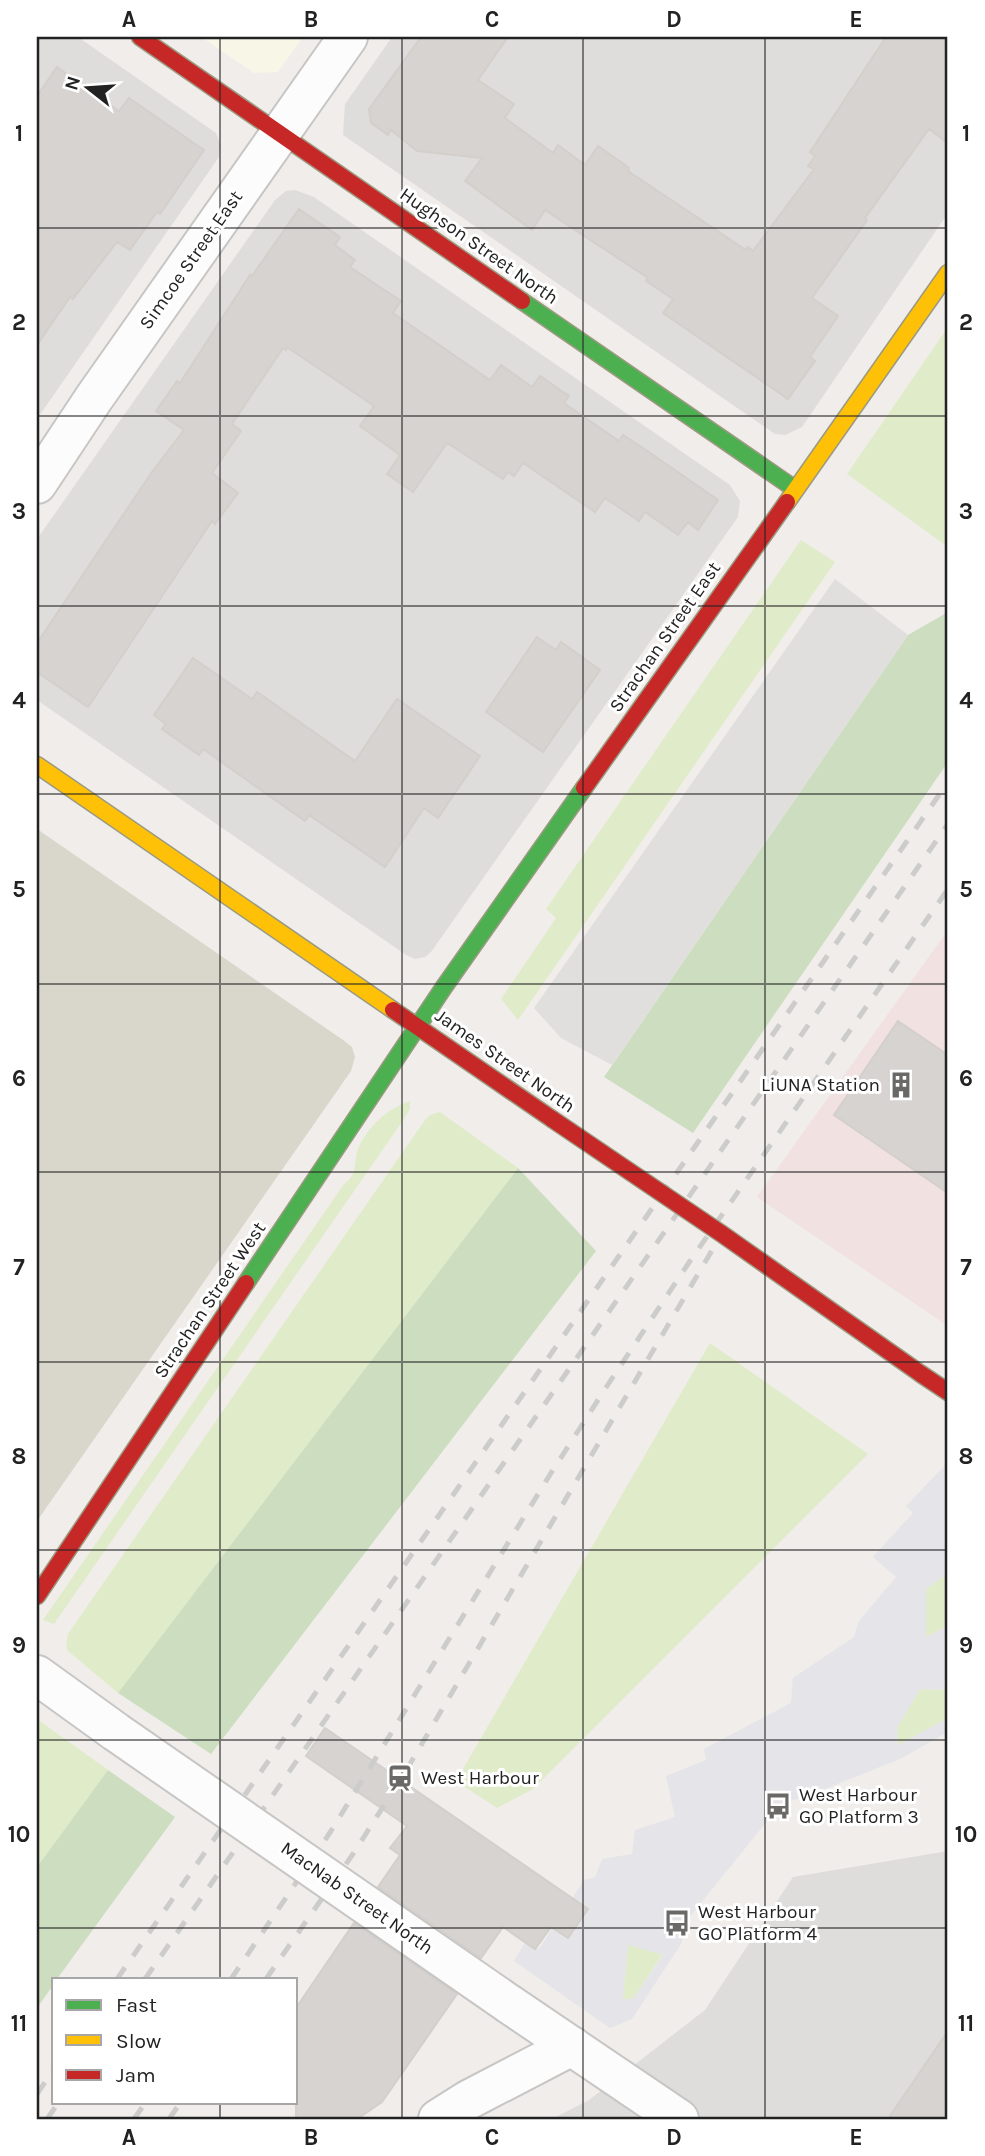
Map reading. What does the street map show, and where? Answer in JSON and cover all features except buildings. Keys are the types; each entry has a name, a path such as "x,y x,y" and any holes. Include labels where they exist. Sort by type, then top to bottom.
{"street":[{"name":"Hughson Street North","path":"140,37 795,489"},
{"name":"Simcoe Street East","path":"37,484 101,387 348,37"},
{"name":"Strachan Street East","path":"418,1026 948,273"},
{"name":"James Street North","path":"37,765 948,1392"},
{"name":"Strachan Street West","path":"37,1596 418,1026"},
{"name":"MacNab Street North","path":"37,1675 509,2004 679,2119"},
{"path":"439,2119 572,2046"}],"shaded area":[{"path":"37,37 78,37 216,133 221,145 219,157 37,419"},
{"path":"201,37 303,37 278,72 254,73"},
{"path":"392,37 948,37 948,213 802,427 785,435 775,434 343,135 345,104"},
{"path":"295,190 314,197 730,485 740,501 738,517 431,952 425,957 415,959 37,700 37,539 275,200 286,191"},
{"path":"835,579 908,635 612,1065 561,1038 534,1008"},
{"path":"37,829 343,1040 352,1047 355,1057 351,1071 37,1521"},
{"path":"948,930 948,1326 757,1197"},
{"path":"948,1462 948,1573 926,1589 926,1637 948,1626 948,1690 920,1689 897,1728 898,1745 948,1718 948,1732 900,1759 781,1804 688,1919 681,1944 632,2019 610,2028 514,1961 526,1941 539,1949 584,1880 595,1877 602,1859 632,1854 635,1830 675,1817 666,1776 706,1760 704,1749 791,1703 793,1678 854,1637 859,1621 896,1577 873,1557 913,1513 906,1506","holes":["628,1945 663,1955 633,1999 623,1999"]},
{"path":"948,1851 948,2119 552,2119 589,2100 705,2010 793,1877"}],"green space":[{"path":"948,327 948,547 847,474"},
{"path":"801,540 835,562 518,1020 501,999 556,918 546,909"},
{"path":"948,612 948,762 693,1133 604,1077 908,635"},
{"path":"410,1101 406,1116 54,1624 43,1620 351,1177 358,1149 367,1133 386,1114"},
{"path":"440,1112 518,1168 118,1693 68,1651 68,1634 425,1120"},
{"path":"518,1168 596,1251 211,1754 118,1693"},
{"path":"710,1343 868,1454 533,1789 497,1808 456,1781"},
{"path":"948,1573 948,1626 926,1637 926,1589"},
{"path":"920,1689 948,1690 948,1718 898,1746 897,1728"},
{"path":"37,1719 108,1770 37,1867"},
{"path":"108,1770 175,1817 58,1978 52,1978 52,1987 37,2008 37,1867"},
{"path":"628,1944 663,1954 633,1999 623,1999"}],"railway":[{"path":"118,1978 948,782"},
{"path":"146,1978 948,824"},
{"path":"232,1978 331,1831 609,1383 690,1261 948,889"},
{"path":"267,1978 355,1851 407,1769 731,1218"},
{"path":"37,2094 52,2072"},
{"path":"47,2119 58,2104"},
{"path":"134,2119 145,2104"},
{"path":"169,2119 180,2104"}],"traffic: fast":[{"path":"522,301 795,489"},
{"path":"246,1283 444,987 584,788"}],"traffic: slow":[{"path":"787,502 948,273"},
{"path":"37,765 393,1010"}],"traffic: jam":[{"path":"140,37 522,301"},
{"path":"584,788 787,502"},
{"path":"393,1010 552,1119"},
{"path":"552,1119 921,1374"},
{"path":"37,1596 246,1283"},
{"path":"921,1374 948,1392"}],"place":[{"name":"LiUNA Station","path":"901,1085"},
{"name":"West Harbour","path":"400,1778"},
{"name":"West Harbour GO Platform 3","path":"778,1806"},
{"name":"West Harbour GO Platform 4","path":"677,1923"}]}
